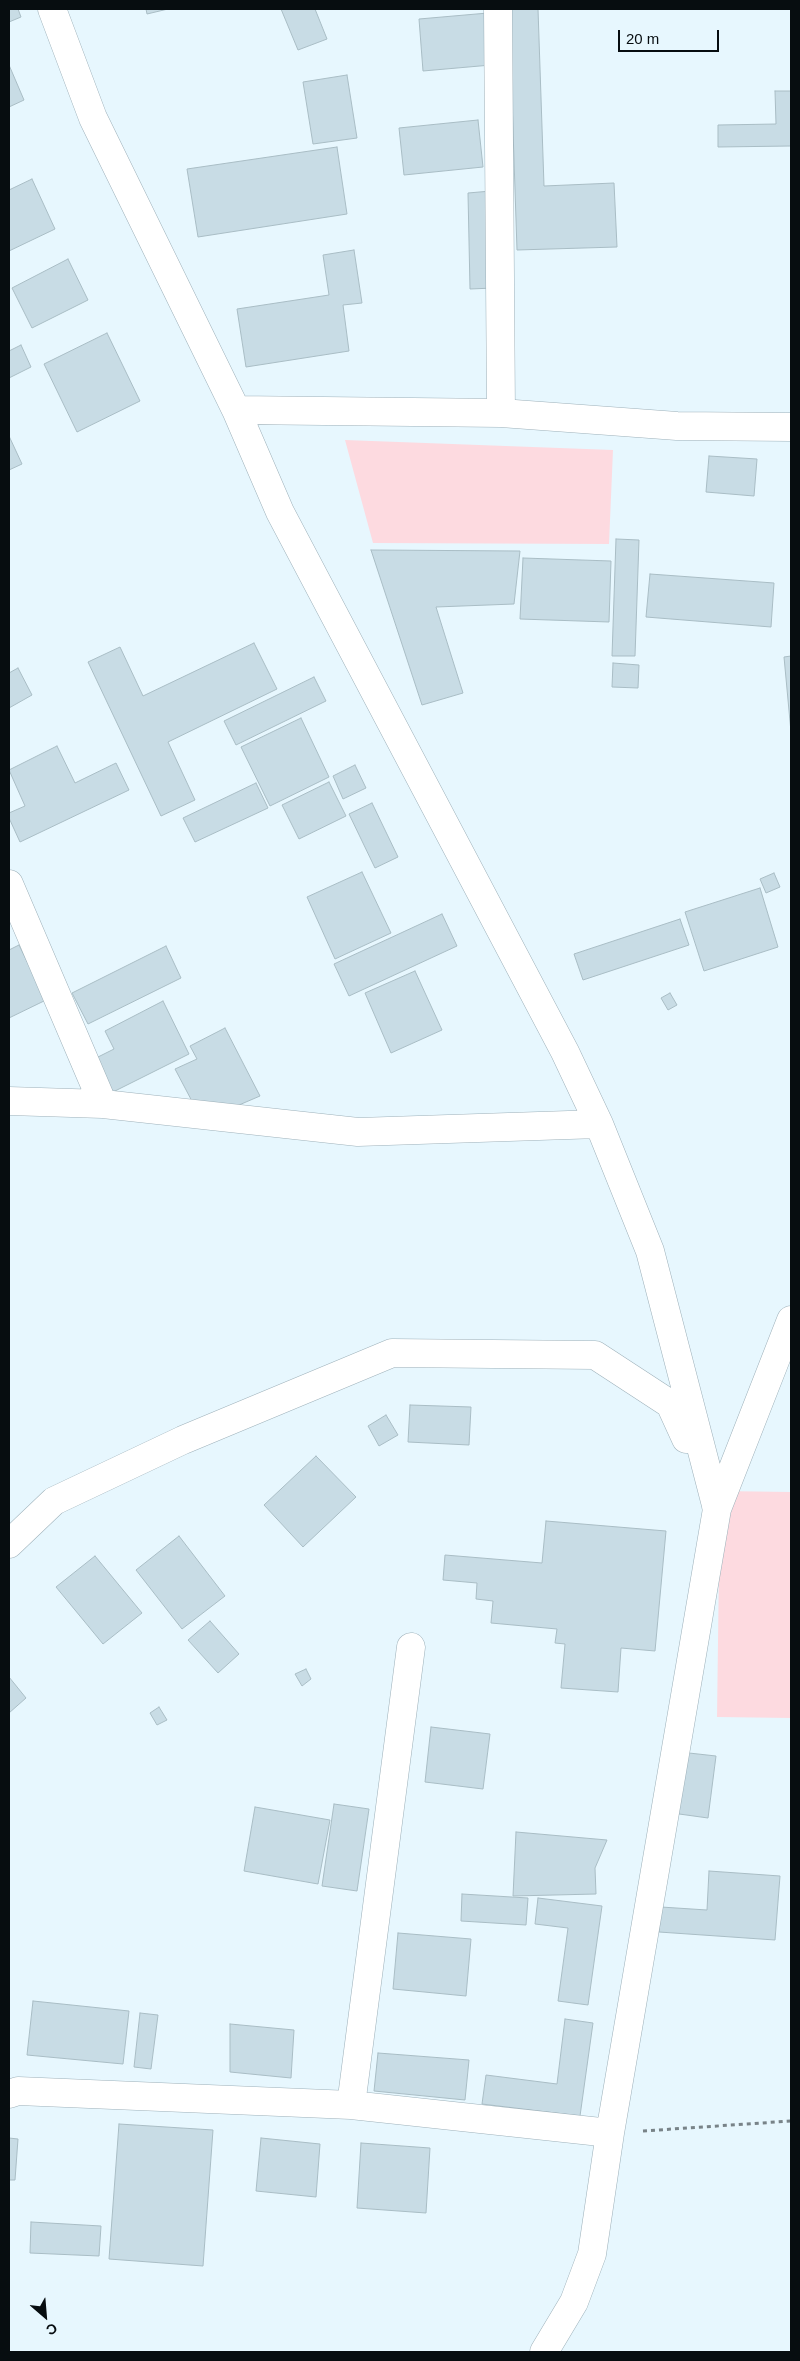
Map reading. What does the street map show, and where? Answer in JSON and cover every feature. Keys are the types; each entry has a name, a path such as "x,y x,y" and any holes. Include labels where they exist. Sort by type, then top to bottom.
{"street":[{"path":"52,9 93,118 236,410 280,512 560,1043 599,1124 650,1251 717,1509"},
{"path":"498,9 501,413"},
{"path":"236,410 501,413 677,426 791,426"},
{"path":"9,884 103,1104"},
{"path":"9,1101 103,1104 358,1132 599,1124"},
{"path":"544,2352 574,2302 592,2254 610,2132 717,1509 791,1320"},
{"path":"9,1544 54,1502 182,1440 392,1353 594,1355 670,1404 717,1509"},
{"path":"351,2106 411,1647"},
{"path":"9,2094 18,2092 351,2106 610,2132"}],"path":[{"path":"610,2132 705,2128 791,2121"}],"shaded area":[{"path":"345,440 613,450 609,544 373,543"},
{"path":"720,1491 791,1492 791,1718 717,1717"}],"building":[{"path":"9,9 18,9 21,17 9,22"},
{"path":"146,9 168,9 147,14"},
{"path":"281,9 315,9 327,39 298,50"},
{"path":"509,9 538,9 544,186 614,183 617,247 517,250"},
{"path":"488,13 491,65 423,71 419,19"},
{"path":"9,65 24,100 9,107"},
{"path":"347,75 357,138 313,144 303,82"},
{"path":"775,91 791,91 791,146 718,147 718,125 776,124"},
{"path":"478,120 483,167 404,175 399,128"},
{"path":"337,147 347,214 198,237 187,169"},
{"path":"32,179 55,229 9,251 9,190"},
{"path":"491,191 494,288 470,289 468,193"},
{"path":"354,250 362,303 343,305 349,351 246,367 237,309 329,295 323,255"},
{"path":"68,259 88,300 32,328 12,288"},
{"path":"107,333 140,401 77,432 44,364"},
{"path":"21,345 31,367 9,378 9,351"},
{"path":"9,436 22,464 9,470"},
{"path":"709,456 757,459 754,496 706,492"},
{"path":"616,539 639,540 635,656 612,656"},
{"path":"371,550 520,551 514,604 436,607 463,693 422,705"},
{"path":"523,558 611,561 609,622 520,619"},
{"path":"650,574 774,583 771,627 646,617"},
{"path":"254,643 277,689 168,742 195,800 161,816 88,662 120,647 143,696"},
{"path":"791,656 791,732 784,657"},
{"path":"613,663 639,665 638,688 612,687"},
{"path":"18,668 32,695 9,708 9,673"},
{"path":"314,677 326,701 236,745 224,721"},
{"path":"301,718 329,777 270,806 241,747"},
{"path":"57,746 75,783 116,763 129,790 20,842 9,818 9,813 25,806 9,770"},
{"path":"355,765 366,788 343,799 333,776"},
{"path":"329,782 346,816 299,839 282,805"},
{"path":"256,783 268,808 195,842 183,818"},
{"path":"372,803 398,857 375,868 349,814"},
{"path":"362,872 391,933 335,959 307,897"},
{"path":"774,873 780,887 766,893 760,879"},
{"path":"760,888 778,947 704,971 685,912"},
{"path":"442,914 457,946 349,996 334,964"},
{"path":"680,919 689,945 583,980 574,954"},
{"path":"19,945 46,1000 9,1018 9,950"},
{"path":"166,946 181,978 88,1024 72,993"},
{"path":"415,971 442,1030 391,1053 365,993"},
{"path":"670,993 677,1005 668,1010 661,998"},
{"path":"163,1001 189,1054 113,1092 96,1058 114,1049 105,1031"},
{"path":"225,1028 260,1096 239,1105 194,1105 175,1069 197,1059 190,1046"},
{"path":"410,1405 471,1407 469,1445 408,1442"},
{"path":"386,1415 398,1435 379,1446 368,1426"},
{"path":"316,1456 356,1497 303,1547 264,1505"},
{"path":"546,1521 666,1531 655,1651 621,1648 618,1692 561,1688 565,1644 555,1643 557,1629 491,1623 493,1601 476,1599 477,1583 443,1580 445,1555 542,1563"},
{"path":"179,1536 225,1596 182,1629 136,1570"},
{"path":"95,1556 142,1613 103,1644 56,1587"},
{"path":"210,1621 239,1654 218,1673 188,1640"},
{"path":"306,1669 311,1679 302,1686 295,1674"},
{"path":"9,1677 26,1698 9,1713"},
{"path":"159,1707 167,1720 157,1725 150,1713"},
{"path":"431,1727 490,1734 483,1789 425,1782"},
{"path":"680,1752 716,1756 708,1818 672,1813"},
{"path":"334,1804 369,1809 357,1891 322,1886"},
{"path":"255,1807 330,1820 318,1884 244,1871"},
{"path":"516,1832 607,1840 595,1868 596,1894 513,1896"},
{"path":"709,1871 780,1876 775,1940 659,1932 661,1907 707,1910"},
{"path":"462,1894 528,1898 526,1925 461,1921"},
{"path":"538,1898 602,1906 588,2005 558,2001 568,1928 535,1924"},
{"path":"398,1933 471,1939 466,1996 393,1989"},
{"path":"33,2001 129,2011 123,2064 27,2055"},
{"path":"140,2013 158,2015 151,2069 134,2067"},
{"path":"565,2019 593,2023 580,2116 482,2104 486,2075 557,2084"},
{"path":"230,2024 294,2030 291,2078 230,2072"},
{"path":"378,2053 469,2060 465,2100 374,2091"},
{"path":"119,2124 213,2130 203,2266 109,2259"},
{"path":"9,2138 18,2139 15,2180 9,2180"},
{"path":"261,2138 320,2144 316,2197 256,2191"},
{"path":"361,2143 430,2148 426,2213 357,2208"},
{"path":"31,2222 101,2226 99,2256 30,2253"}]}
